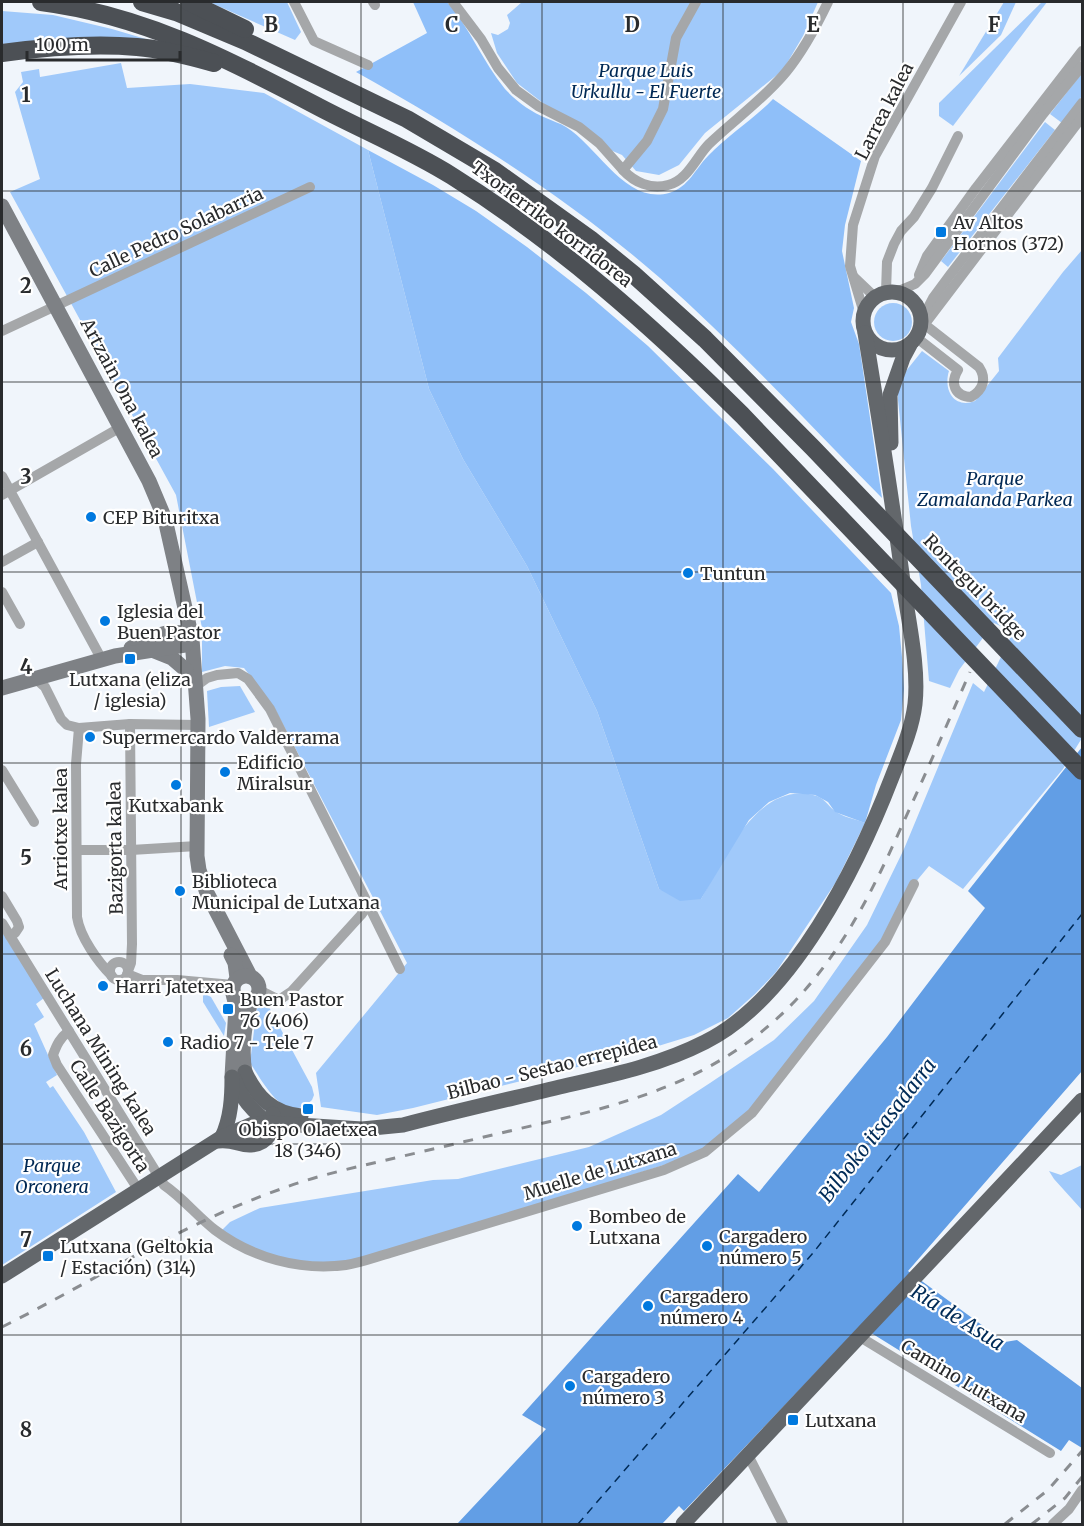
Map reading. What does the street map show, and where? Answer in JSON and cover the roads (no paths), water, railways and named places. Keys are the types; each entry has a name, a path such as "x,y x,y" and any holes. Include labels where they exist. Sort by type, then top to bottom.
{"highway":[{"name":"Txorierriko korridorea","path":"41,2 101,12 151,27 215,53 450,174 541,237 614,295 689,363 1083,771"},
{"name":"Txorierriko korridorea","path":"142,2 194,19 271,52 407,119 495,171 633,274 705,339 813,448"},
{"path":"189,2 246,29 271,52"},
{"path":"2,53 45,47 138,47 207,61 267,80"},
{"name":"Rontegui bridge","path":"813,448 1083,729"}],"main road":[{"name":"Artzain Ona kalea","path":"2,206 121,427 161,507 184,599 187,639 186,670 193,724"},
{"path":"886,294 906,295 919,309 919,331 902,349 885,350 876,346 865,333 864,313 868,304 886,294"},
{"name":"Bilbao - Sestao errepidea","path":"892,497 890,395 903,358 919,331"},
{"name":"Bilbao - Sestao errepidea","path":"272,1116 403,1125 647,1066 708,1041 740,1019 754,1008 793,963 838,896 877,815 907,736 915,703 914,667 892,497 865,333"},
{"path":"162,634 180,612 184,599"},
{"path":"2,688 44,681 108,658 174,630 187,639"},
{"path":"108,658 152,650 187,639"},
{"name":"Artzain Ona kalea","path":"187,639 196,686 193,724 193,846 201,880 238,983 236,1006 239,1074"},
{"path":"152,650 172,658 186,670"},
{"path":"257,981 260,995 239,1000 238,983 257,981"},
{"path":"260,995 246,1012 239,1092 252,1110 272,1116"},
{"path":"218,1140 227,1125 239,1074"},
{"path":"682,1524 1083,1100"},
{"path":"976,1211 1021,1177 1079,1111 1083,1110"},
{"path":"2,1276 218,1140 237,1125 272,1116"},
{"path":"218,1140 230,1140 250,1146 260,1143 267,1139 273,1131 272,1116"}],"street":[{"path":"294,2 314,41 368,65"},
{"path":"453,2 481,39 498,68 516,90 538,106 570,122 592,137 632,180 656,187 669,185 685,175 707,146 785,74 808,43 828,2"},
{"path":"623,170 647,141 663,110 676,38 696,2"},
{"name":"Larrea kalea","path":"864,313 850,266 854,225 875,156 961,2"},
{"path":"915,284 927,256 1005,149 1083,51"},
{"path":"853,277 886,294 915,284 934,262 1043,114 1083,66"},
{"path":"919,331 933,298 1083,103"},
{"path":"919,331 1083,117"},
{"path":"886,294 887,262 894,244 932,188 958,136"},
{"name":"Calle Pedro Solabarria","path":"2,331 310,187"},
{"path":"919,331 979,367 984,381 981,388 970,397 960,395 955,390 953,382 958,370 919,331"},
{"path":"6,493 121,427"},
{"path":"2,476 6,493 38,542 73,609 108,658"},
{"path":"2,562 38,542"},
{"path":"2,592 20,624"},
{"path":"196,686 207,678 238,673 248,679 270,709 400,969"},
{"path":"44,681 61,719 67,725 78,728 130,724 193,724"},
{"name":"Bazigorta kalea","path":"128,972 132,944 130,724"},
{"name":"Arriotxe kalea","path":"78,728 78,925 105,969 112,976 111,968 117,962 124,963 128,972"},
{"path":"2,770 34,822"},
{"path":"77,850 131,850 193,846"},
{"name":"Muelle de Lutxana","path":"164,1185 180,1196 213,1229 248,1251 295,1264 347,1265 664,1170 687,1161 705,1152 752,1113 885,942 914,884"},
{"path":"2,896 19,927 10,936"},
{"path":"260,995 279,1000 291,992 361,915 366,908 365,898"},
{"name":"Luchana Mining kalea","path":"2,923 164,1185"},
{"path":"128,972 142,980 238,983"},
{"name":"Calle Bazigorta","path":"69,1032 61,1038 53,1055 57,1065 138,1189"},
{"name":"Camino Lutxana","path":"863,1334 1050,1453"},
{"path":"748,1455 783,1524"},
{"path":"1053,1524 1069,1509 1083,1490"}],"water":[{"path":"1082,747 1082,1071 908,1271 1005,1342 1017,1340 1082,1388 1082,1448 1069,1440 1061,1451 860,1326 684,1511 679,1506 662,1524 457,1524 546,1429 522,1415 738,1174 759,1192 887,1037 985,908 968,891"}],"railway":[{"path":"2,1327 174,1235 281,1189 338,1172 607,1107 675,1083 737,1050 795,1001 813,981 844,938 882,869 970,672"},
{"path":"1005,1524 1048,1490 1082,1451"},
{"path":"1032,1524 1065,1498 1082,1477"}],"place":[{"name":"Av Altos Hornos (372)","path":"941,232"},
{"name":"CEP Bituritxa","path":"91,517"},
{"name":"Tuntun","path":"688,573"},
{"name":"Iglesia del Buen Pastor","path":"105,621"},
{"name":"Lutxana (eliza / iglesia)","path":"130,659"},
{"name":"Supermercardo Valderrama","path":"90,737"},
{"name":"Edificio Miralsur","path":"225,772"},
{"name":"Kutxabank","path":"176,785"},
{"name":"Biblioteca Municipal de Lutxana","path":"180,891"},
{"name":"Harri Jatetxea","path":"103,986"},
{"name":"Buen Pastor 76 (406)","path":"228,1009"},
{"name":"Radio 7 - Tele 7","path":"168,1042"},
{"name":"Obispo Olaetxea 18 (346)","path":"308,1109"},
{"name":"Bombeo de Lutxana","path":"577,1226"},
{"name":"Cargadero número 5","path":"707,1246"},
{"name":"Lutxana (Geltokia / Estación) (314)","path":"48,1256"},
{"name":"Cargadero número 4","path":"648,1306"},
{"name":"Cargadero número 3","path":"570,1386"},
{"name":"Lutxana","path":"793,1420"}],"park label":[{"name":"Parque Luis Urkullu - El Fuerte","path":"646,80"},
{"name":"Parque Zamalanda Parkea","path":"995,488"},
{"name":"Parque Orconera","path":"52,1175"}],"water label":[{"name":"Bilboko itsasadarra","path":"877,1130"},
{"name":"Ría de Asua","path":"958,1317"}]}
